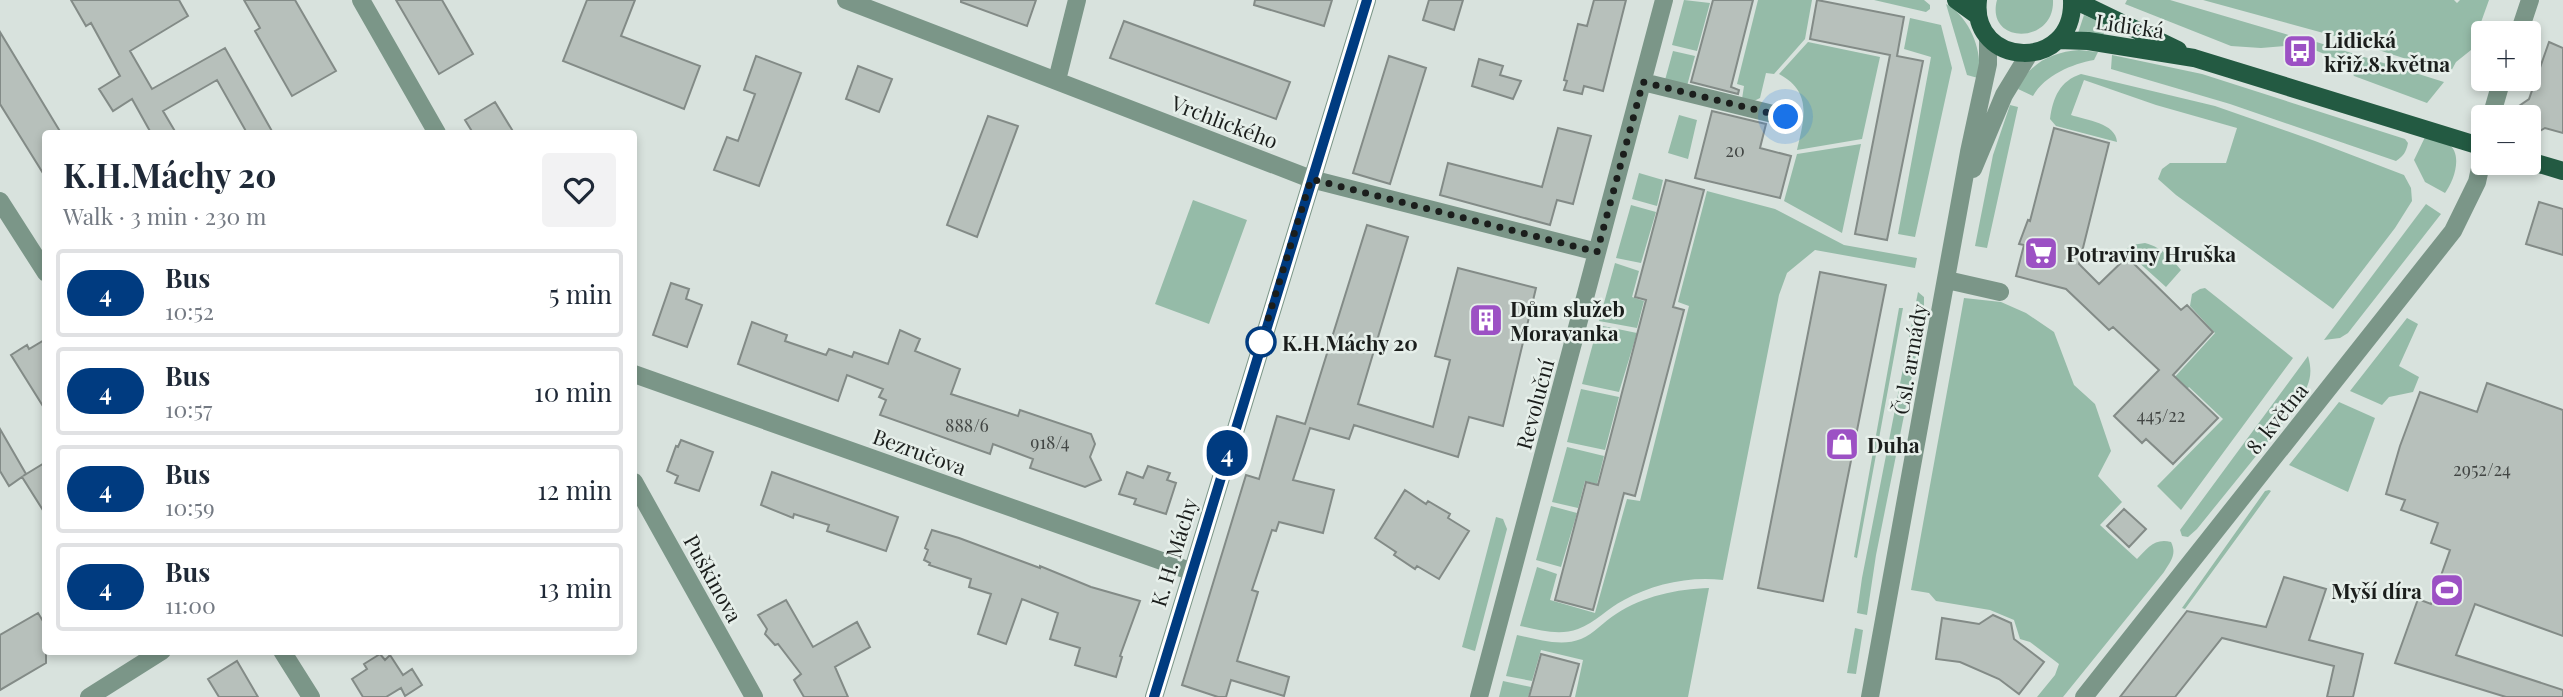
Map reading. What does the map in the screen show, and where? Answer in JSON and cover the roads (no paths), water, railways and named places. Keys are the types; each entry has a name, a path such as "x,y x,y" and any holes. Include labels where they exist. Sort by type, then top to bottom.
{"main road":[{"path":"1956,0 1978,8 1988,37 2007,51 2029,54 2050,47 2058,40 2070,21 2073,0"},
{"name":"Lidická","path":"2073,0 2194,58"},
{"name":"Lidická","path":"2058,40 2088,41 2194,58 2471,143"},
{"path":"2541,165 2563,171"}],"street":[{"path":"361,0 435,130"},
{"name":"Vrchlického","path":"846,0 1311,179 1597,252"},
{"path":"1057,80 1077,0"},
{"name":"K. H. Máchy","path":"1154,697 1190,571 1367,0"},
{"name":"Revoluční","path":"1479,697 1664,0"},
{"path":"2522,21 2530,0"},
{"name":"Čsl. armády","path":"1870,697 1969,152 1988,64 1988,37"},
{"name":"Čsl. armády","path":"1962,195 2004,95 2029,54"},
{"path":"1643,82 1786,117"},
{"name":"8. května","path":"2084,697 2454,231 2479,175"},
{"path":"0,201 42,267"},
{"path":"1947,280 2000,292"},
{"name":"Bezručova","path":"637,375 1190,571"},
{"name":"Puškinova","path":"637,487 754,697"},
{"path":"89,697 156,655"},
{"path":"285,655 311,697"}],"place":[{"name":"Lidická křiž.8.května","path":"2300,51"},
{"name":"Potraviny Hruška","path":"2041,253"},
{"name":"Dům služeb Moravanka","path":"1486,320"},
{"name":"K.H.Máchy 20","path":"1261,342"},
{"name":"Duha","path":"1842,444"},
{"name":"Myší díra","path":"2447,590"}]}
